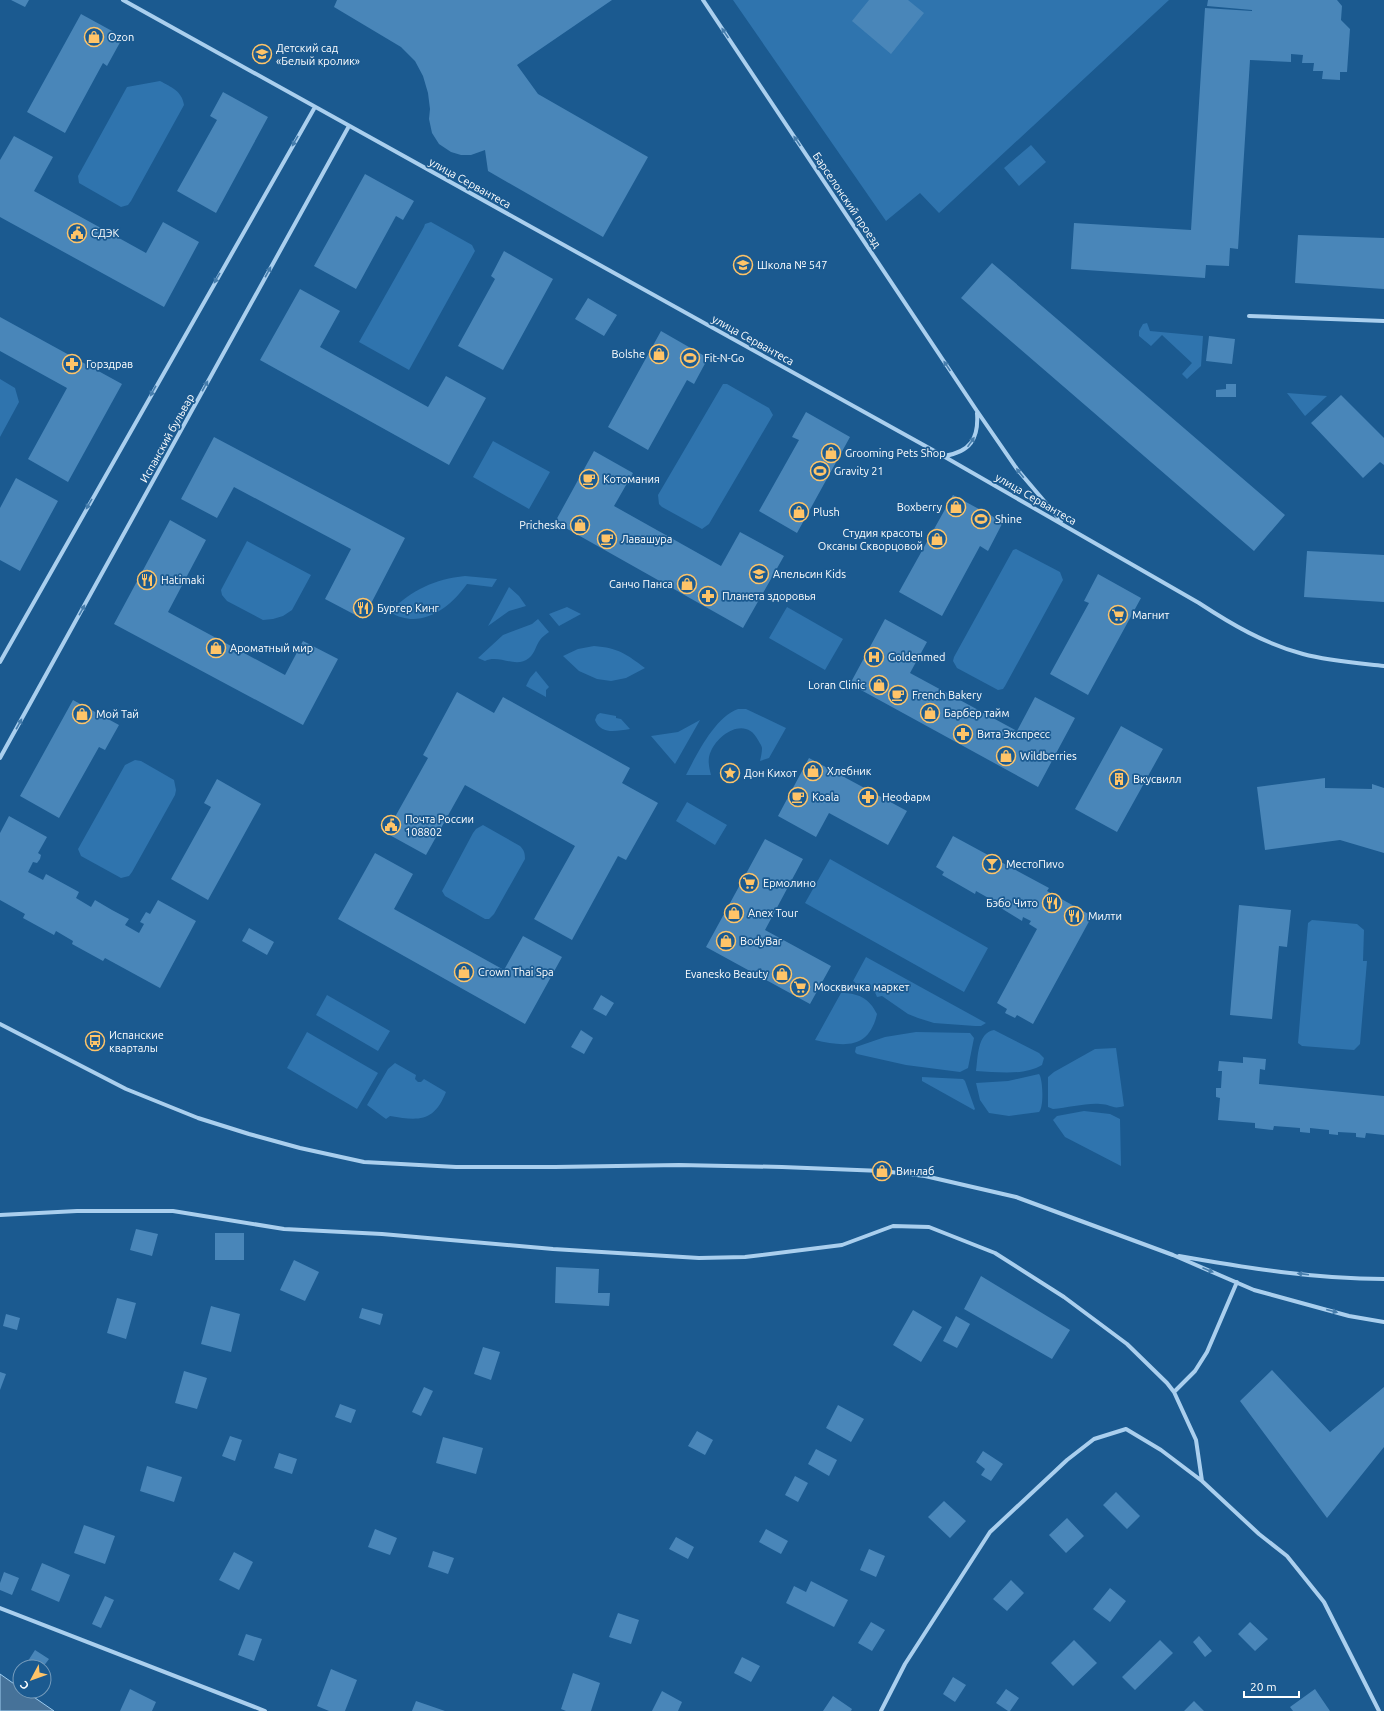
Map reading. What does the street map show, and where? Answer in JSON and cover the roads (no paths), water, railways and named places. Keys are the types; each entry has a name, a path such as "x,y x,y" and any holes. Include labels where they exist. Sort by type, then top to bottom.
{"street":[{"name":"улица Сервантеса","path":"123,0 944,456 1199,603 1225,620 1278,646 1327,660 1384,666"},
{"name":"Барселонский проезд","path":"703,0 977,411 1017,469 1063,525"},
{"path":"0,662 315,107"},
{"name":"Испанский бульвар","path":"0,758 349,126"},
{"path":"1249,316 1384,321"},
{"path":"944,456 957,454 968,447 975,437 978,427 977,411"},
{"path":"0,1024 126,1089 198,1118 293,1146 364,1162 464,1167 679,1165 782,1167 882,1171 925,1176 1016,1197 1172,1255 1254,1290 1349,1316 1384,1322"},
{"path":"0,1215 76,1211 173,1211 284,1229 382,1234 553,1249 699,1258 745,1258 842,1245 892,1226 929,1227 995,1253 1064,1297 1127,1344 1167,1383 1174,1392 1196,1440 1202,1481"},
{"path":"1172,1255 1276,1271 1346,1279 1384,1279"},
{"path":"1174,1392 1195,1371 1207,1352 1237,1282"},
{"path":"881,1711 905,1664 990,1532 1067,1460 1094,1439 1126,1429 1161,1450 1202,1481 1259,1534 1287,1556 1324,1602 1379,1711"},
{"path":"0,1608 265,1711"}],"place":[{"name":"Ozon","path":"94,37"},
{"name":"Детский сад «Белый кролик»","path":"262,54"},
{"name":"СДЭК","path":"77,233"},
{"name":"Школа № 547","path":"743,265"},
{"name":"Bolshe","path":"659,354"},
{"name":"Fit-N-Go","path":"690,358"},
{"name":"Горздрав","path":"72,364"},
{"name":"Grooming Pets Shop","path":"831,453"},
{"name":"Gravity 21","path":"820,471"},
{"name":"Котомания","path":"589,479"},
{"name":"Boxberry","path":"956,507"},
{"name":"Plush","path":"799,512"},
{"name":"Shine","path":"981,519"},
{"name":"Pricheska","path":"580,525"},
{"name":"Лавашура","path":"607,539"},
{"name":"Студия красоты Оксаны Скворцовой","path":"937,539"},
{"name":"Апельсин Kids","path":"759,574"},
{"name":"Hatimaki","path":"147,580"},
{"name":"Санчо Панса","path":"687,584"},
{"name":"Планета здоровья","path":"708,596"},
{"name":"Бургер Кинг","path":"363,608"},
{"name":"Магнит","path":"1118,615"},
{"name":"Ароматный мир","path":"216,648"},
{"name":"Goldenmed","path":"874,657"},
{"name":"Loran Clinic","path":"879,685"},
{"name":"French Bakery","path":"898,695"},
{"name":"Барбер тайм","path":"930,713"},
{"name":"Мой Тай","path":"82,714"},
{"name":"Вита Экспресс","path":"963,734"},
{"name":"Wildberries","path":"1006,756"},
{"name":"Хлебник","path":"813,771"},
{"name":"Дон Кихот","path":"730,773"},
{"name":"Вкусвилл","path":"1119,779"},
{"name":"Koala","path":"798,797"},
{"name":"Неофарм","path":"868,797"},
{"name":"Почта России 108802","path":"391,825"},
{"name":"МестоПиvо","path":"992,864"},
{"name":"Ермолино","path":"749,883"},
{"name":"Бэбо Чито","path":"1052,903"},
{"name":"Anex Tour","path":"734,913"},
{"name":"Милти","path":"1074,916"},
{"name":"BodyBar","path":"726,941"},
{"name":"Crown Thai Spa","path":"464,972"},
{"name":"Evanesko Beauty","path":"782,974"},
{"name":"Москвичка маркет","path":"800,987"},
{"name":"Испанские кварталы","path":"95,1041"},
{"name":"Винлаб","path":"882,1171"}]}
